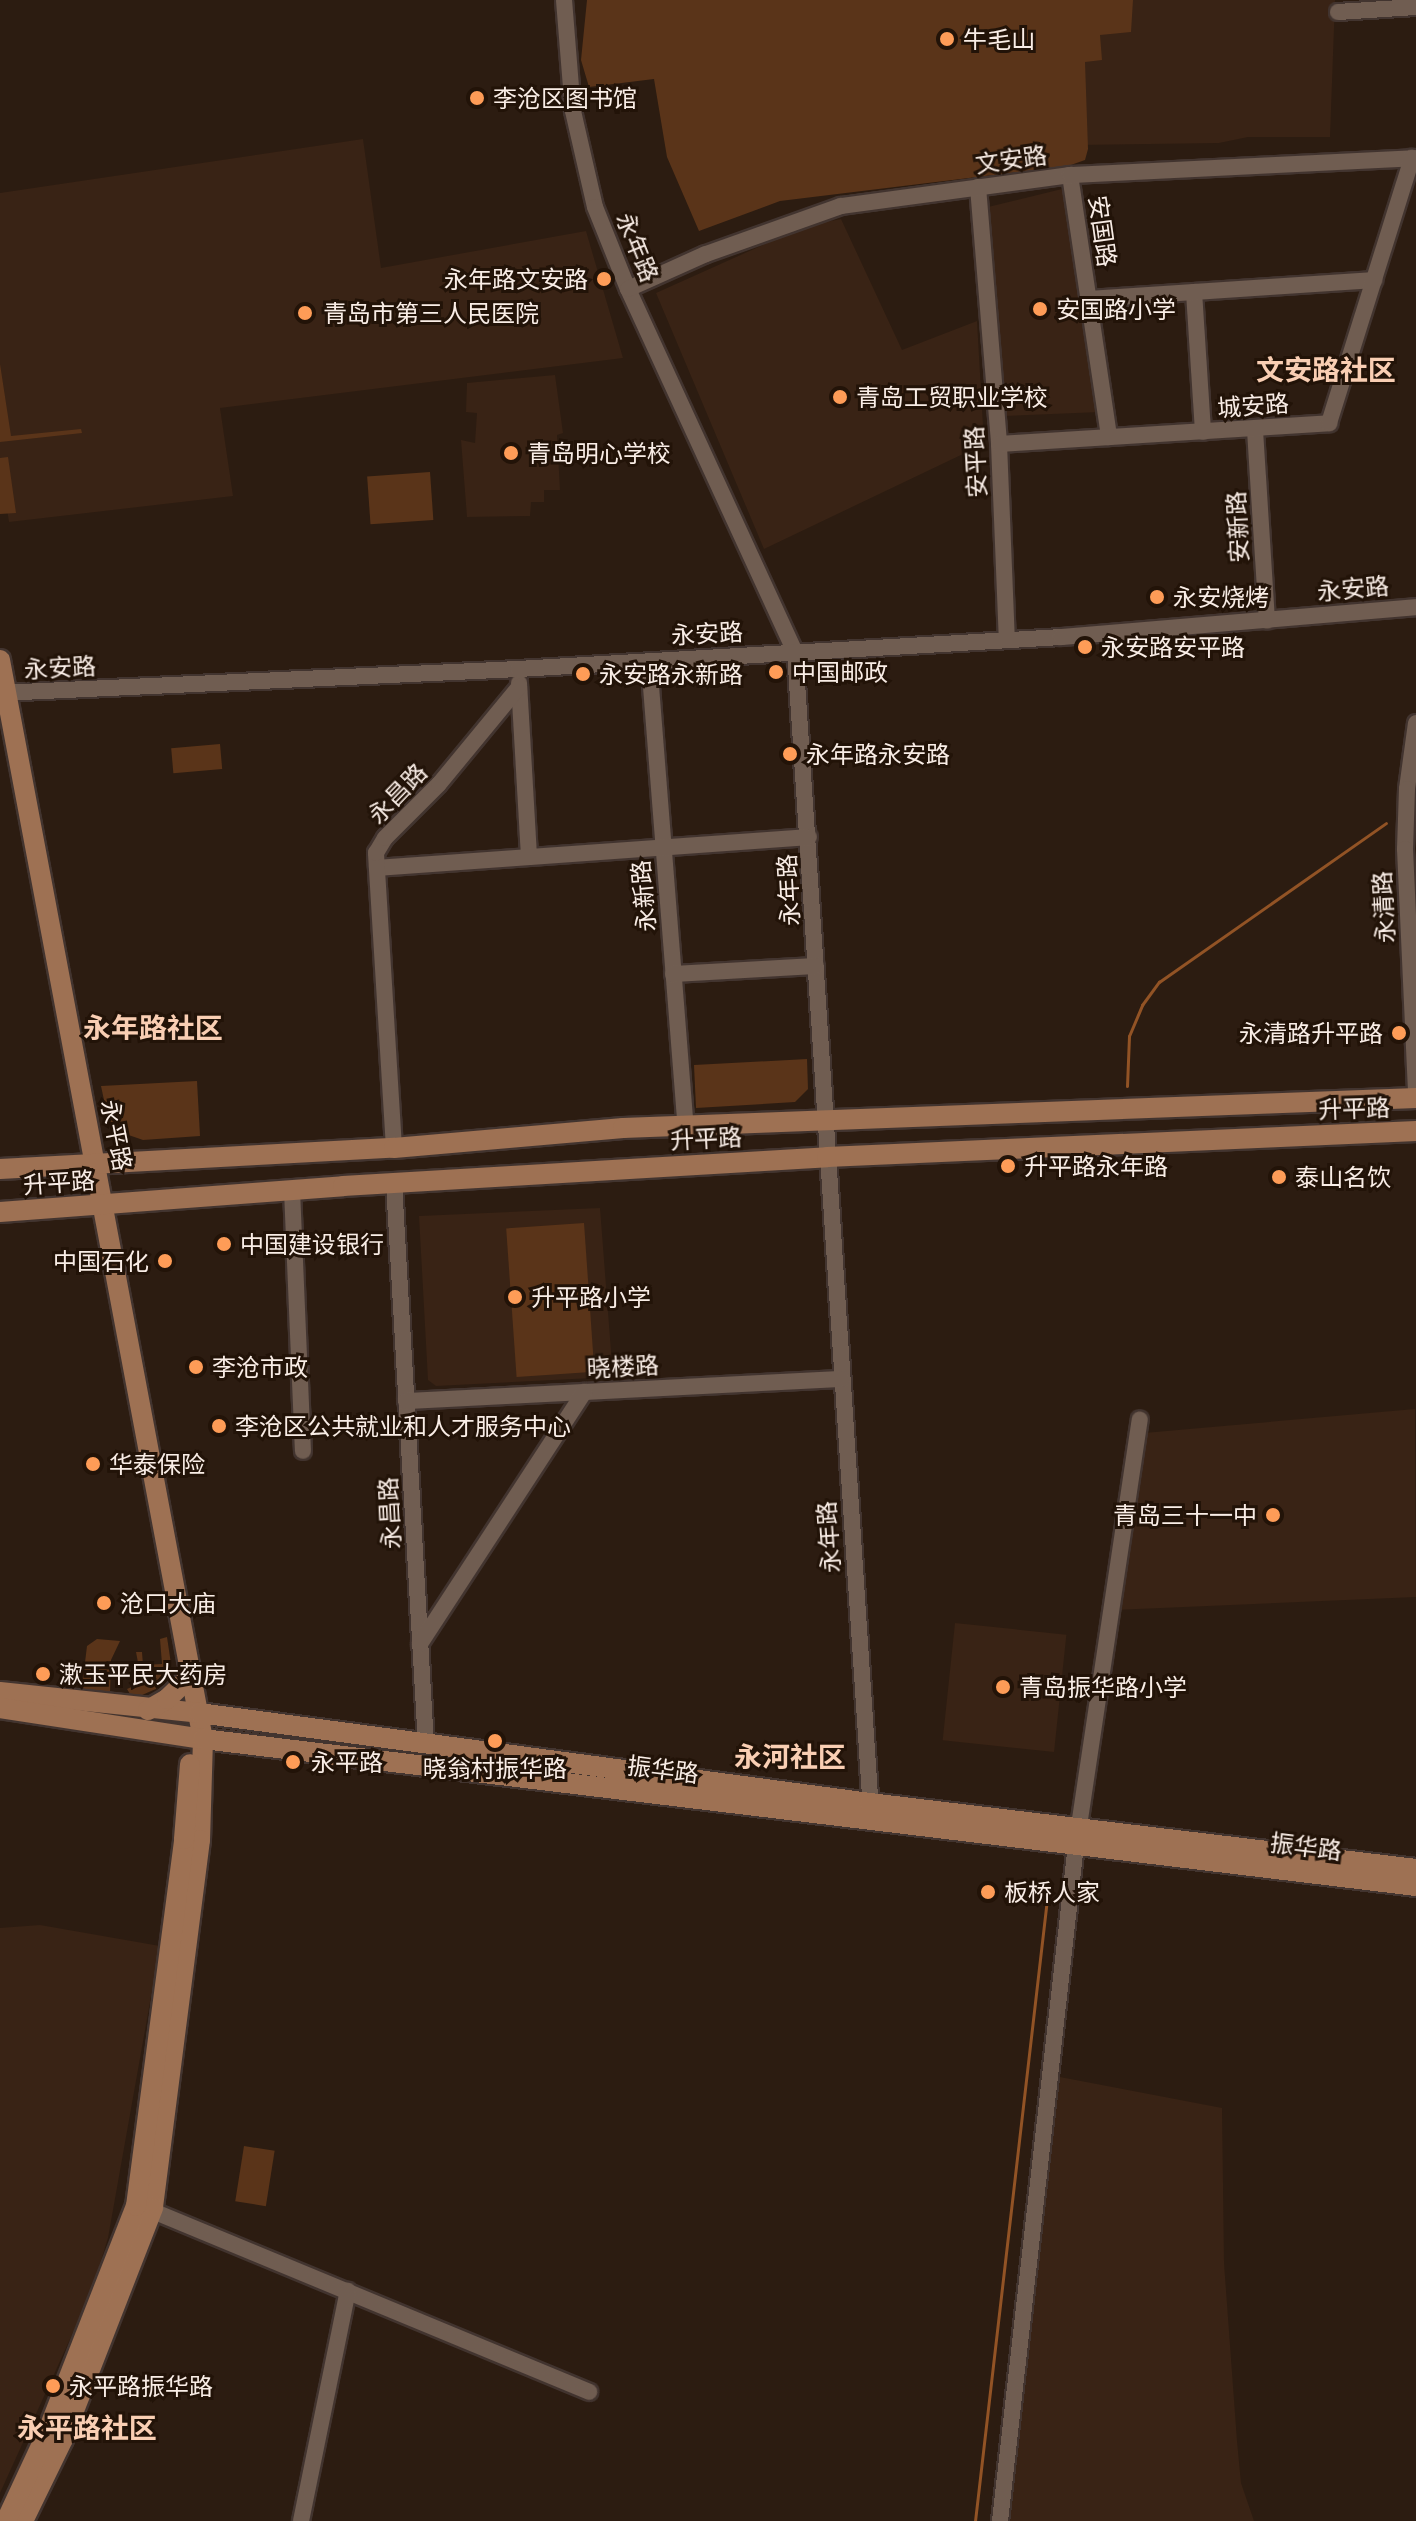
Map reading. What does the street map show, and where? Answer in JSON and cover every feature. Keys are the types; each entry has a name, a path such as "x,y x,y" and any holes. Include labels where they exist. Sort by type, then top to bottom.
{"main road":[{"name":"永平路","path":"0,660 2,693 97,1164 138,1410 199,1713 200,1840 144,2207 63,2439 23,2521"},
{"name":"升平路","path":"0,1169 394,1148 623,1128 1416,1098"},
{"name":"升平路","path":"0,1212 394,1183 827,1157 1416,1131"},
{"path":"148,1710 167,1699 192,1675"},
{"name":"振华路","path":"0,1692 199,1713 871,1813"},
{"name":"振华路","path":"0,1708 197,1739 1077,1836 1416,1869"},
{"name":"振华路","path":"1077,1836 1416,1886"},
{"name":"永平路","path":"6,2521 144,2207"}],"street":[{"name":"永年路","path":"564,0 567,60 584,165 595,207 628,289 795,652 871,1813"},
{"path":"1338,12 1416,7"},
{"name":"文安路","path":"628,289 706,254 841,206 1070,175 1414,158"},
{"name":"城安路","path":"999,444 1329,423 1414,158"},
{"name":"安国路","path":"1070,175 1109,437"},
{"name":"安平路","path":"978,187 999,444 1007,639"},
{"path":"1089,299 1374,280"},
{"path":"1194,292 1203,432"},
{"name":"安新路","path":"1255,430 1267,621"},
{"name":"永安路","path":"2,693 518,669 1007,639 1416,607"},
{"name":"永新路","path":"649,661 686,1128"},
{"path":"518,669 529,857"},
{"name":"永昌路","path":"394,1148 376,853 385,838 439,784 519,687"},
{"name":"永清路","path":"1416,723 1407,789 1405,849 1416,1090"},
{"path":"377,868 809,837"},
{"path":"673,974 816,966"},
{"name":"永昌路","path":"394,1183 426,1745"},
{"path":"292,1190 303,1451"},
{"name":"晓楼路","path":"406,1401 841,1379"},
{"path":"420,1644 584,1392"},
{"path":"1000,2521 1077,1836 1140,1420"},
{"path":"144,2207 589,2392"},
{"path":"301,2521 348,2291"}],"shaded area":[{"path":"587,0 1133,0 1131,32 1100,35 1102,60 1085,62 1088,149 1085,160 1068,166 780,201 699,231 667,157 654,79 589,87 581,60"},
{"path":"1123,0 1335,0 1330,137 1248,137 1219,143 1078,145 1071,54 1092,27"},
{"name":"青岛市第三人民医院","path":"363,139 381,268 586,231 623,358 220,408 233,496 9,522 0,464 0,193"},
{"name":"安国路小学","path":"1066,188 1100,412 1003,416 988,207"},
{"name":"青岛工贸职业学校","path":"841,219 902,350 977,321 984,444 764,549 656,293 805,226"},
{"path":"0,364 11,436 81,429 82,433 0,442"},
{"name":"青岛明心学校","path":"555,375 563,433 557,435 560,490 544,490 544,502 531,502 530,516 467,517 461,440 475,443 477,413 466,412 467,383"},
{"path":"8,457 16,513 0,514 0,458"},
{"path":"430,472 433,520 371,524 367,476"},
{"path":"220,744 222,769 173,773 171,748"},
{"path":"807,1059 808,1089 795,1102 696,1108 694,1065"},
{"path":"197,1081 200,1136 143,1140 114,1130 101,1086"},
{"name":"升平路小学","path":"600,1208 613,1377 436,1386 428,1380 419,1216"},
{"path":"584,1223 594,1372 517,1377 506,1228"},
{"name":"青岛三十一中","path":"1415,1409 1416,1597 1114,1610 1144,1433"},
{"name":"青岛振华路小学","path":"955,1623 1066,1635 1054,1752 943,1740"},
{"path":"167,1637 171,1664 166,1678 158,1688 133,1699 127,1689 136,1685 140,1673 136,1652 142,1652 143,1665 162,1664 160,1639"},
{"path":"97,1639 120,1641 111,1660 110,1693 87,1691 82,1687 87,1646"},
{"path":"40,1925 160,1946 108,2238 91,2293 0,2493 0,1928"},
{"path":"1060,2077 1222,2108 1224,2263 1237,2441 1241,2483 1254,2521 1007,2521"},
{"path":"244,2146 275,2151 266,2206 235,2201"}],"waterway":[{"path":"1127,1086 1129,1036 1142,1005 1159,982 1386,823"},
{"path":"975,2521 1047,1899"}],"place":[{"name":"牛毛山","path":"947,39"},
{"name":"李沧区图书馆","path":"477,98"},
{"name":"永年路文安路","path":"604,279"},
{"name":"安国路小学","path":"1040,309"},
{"name":"青岛市第三人民医院","path":"305,313"},
{"name":"青岛工贸职业学校","path":"840,397"},
{"name":"青岛明心学校","path":"511,453"},
{"name":"永安烧烤","path":"1157,597"},
{"name":"永安路安平路","path":"1085,647"},
{"name":"中国邮政","path":"776,672"},
{"name":"永安路永新路","path":"583,674"},
{"name":"永年路永安路","path":"790,754"},
{"name":"永清路升平路","path":"1399,1033"},
{"name":"升平路永年路","path":"1008,1166"},
{"name":"泰山名饮","path":"1279,1177"},
{"name":"中国建设银行","path":"224,1244"},
{"name":"中国石化","path":"165,1261"},
{"name":"升平路小学","path":"515,1297"},
{"name":"李沧市政","path":"196,1367"},
{"name":"李沧区公共就业和人才服务中心","path":"219,1426"},
{"name":"华泰保险","path":"93,1464"},
{"name":"青岛三十一中","path":"1273,1515"},
{"name":"沧口大庙","path":"104,1603"},
{"name":"漱玉平民大药房","path":"43,1674"},
{"name":"青岛振华路小学","path":"1003,1687"},
{"name":"晓翁村振华路","path":"495,1741"},
{"name":"永平路","path":"293,1762"},
{"name":"板桥人家","path":"988,1892"},
{"name":"永平路振华路","path":"53,2386"}],"district":[{"name":"文安路社区","path":"1326,369"},
{"name":"永年路社区","path":"153,1027"},
{"name":"永河社区","path":"790,1756"},
{"name":"永平路社区","path":"87,2427"}]}
